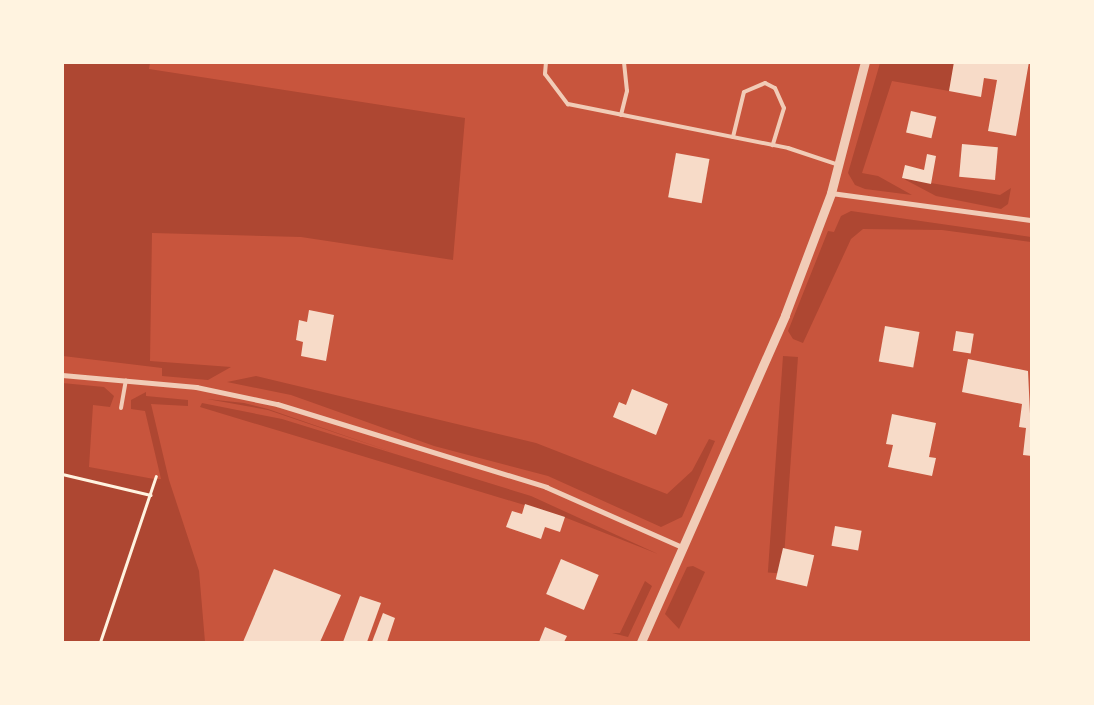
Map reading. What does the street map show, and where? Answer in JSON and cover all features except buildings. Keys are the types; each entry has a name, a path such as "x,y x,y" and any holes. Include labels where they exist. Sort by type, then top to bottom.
{"street":[{"path":"641,642 685,548 768,358 831,193 865,62"},
{"path":"831,193 1032,220"},
{"path":"62,375 196,387 277,404 546,487 685,548"}],"lane":[{"path":"546,62 550,82 568,104 773,145 838,165"},
{"path":"621,115 626,91 624,62"},
{"path":"733,137 744,92 765,83 775,88 784,108 773,145"},
{"path":"121,408 126,380"}],"path":[{"path":"62,474 150,495"},
{"path":"100,642 156,476"}],"shaded area":[{"path":"62,63 150,63 149,69 465,118 453,260 301,237 152,233 150,361 231,367 208,380 162,376 162,368 63,356"},
{"path":"880,63 954,63 949,91 892,81 862,173 878,176 912,195 865,189 855,185 848,173"},
{"path":"902,178 1000,195 1011,188 1008,204 1001,209 936,196"},
{"path":"851,211 1031,237 1031,242 942,230 863,229 851,239 803,343 793,339 788,331 828,231 834,232 841,216"},
{"path":"783,356 798,357 783,574 768,572"},
{"path":"256,376 536,443 667,494 692,471 709,439 715,441 682,517 661,527 548,476 434,446 291,395 227,382"},
{"path":"62,383 104,387 114,396 110,407 93,405 89,467 154,479 161,479 145,411 131,409 131,400 146,392 146,396 188,400 188,406 151,404 169,480 199,571 205,642 63,642"},
{"path":"207,399 244,403 268,409 395,453 268,410"},
{"path":"202,403 282,419 531,496 658,554 564,517 200,407"},
{"path":"693,566 705,572 679,629 665,614 687,567"},
{"path":"645,581 652,586 628,637 612,633 620,633"}]}
